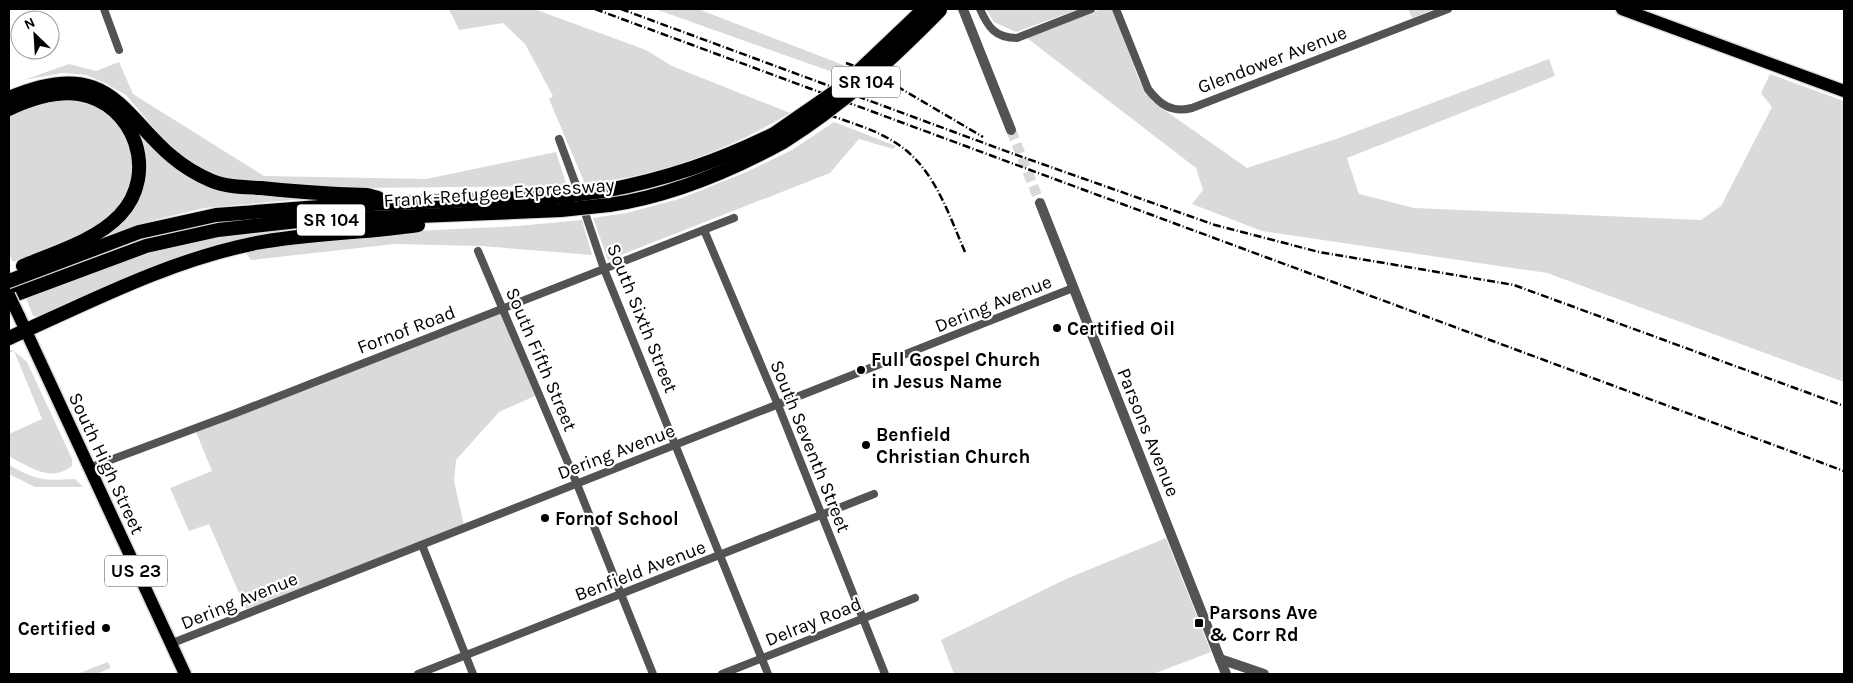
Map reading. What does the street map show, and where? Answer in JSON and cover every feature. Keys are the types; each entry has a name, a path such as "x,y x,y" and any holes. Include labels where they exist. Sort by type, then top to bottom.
{"highway":[{"path":"899,34 918,9"},
{"name":"Frank-Refugee Expressway","path":"9,281 103,244 140,232 196,219 267,210 556,197 604,191 662,179 702,167 778,138 842,87 924,9"},
{"name":"Frank-Refugee Expressway","path":"9,296 146,246 218,230 298,221 484,215 561,210 609,205 661,194 706,179 832,109 864,84 941,9"},
{"path":"9,98 48,84 80,83 110,95 171,156 197,175 215,182 295,192 367,195 398,203"},
{"path":"9,108 32,99 61,94 80,94 96,99 111,108 129,127 137,146 140,162 134,195 113,222 92,236 9,272"},
{"path":"9,338 149,276 238,247 299,236 390,229 484,215"}],"main road":[{"path":"1622,9 1844,91"},
{"name":"South High Street","path":"9,296 184,674"}],"street":[{"path":"104,9 119,50"},
{"path":"964,9 1011,130"},
{"path":"980,9 988,27 1006,38 1017,38 1091,9"},
{"name":"Glendower Avenue","path":"1116,9 1142,79 1155,99 1177,110 1192,108 1448,9"},
{"name":"South Sixth Street","path":"559,140 604,269 768,674"},
{"name":"Parsons Avenue","path":"1040,204 1226,674"},
{"name":"Fornof Road","path":"89,468 236,413 734,218"},
{"name":"South Seventh Street","path":"704,230 778,405 885,674"},
{"name":"South Fifth Street","path":"478,251 504,308 577,484 653,674"},
{"name":"Dering Avenue","path":"170,644 1074,288"},
{"name":"Benfield Avenue","path":"418,674 874,494"},
{"path":"422,545 473,674"},
{"name":"Delray Road","path":"722,674 915,598"},
{"path":"1220,659 1264,674"}],"shaded area":[{"path":"449,9 534,9 646,50 672,66 790,113 742,139 692,160 639,175 585,184 549,99 553,96 525,44 503,23 459,30"},
{"path":"655,9 698,9 846,66 841,75"},
{"path":"986,9 1079,9 1016,32 994,22"},
{"path":"1101,9 1113,10 1139,80 1153,102 1247,168 1339,138 1549,59 1555,76 1347,158 1359,194 1414,208 1701,220 1721,206 1772,107 1761,93 1770,74 1844,101 1844,382 1547,273 1262,231 1192,204 1203,190 1196,168 1027,38"},
{"path":"1408,9 1435,9 1412,18"},
{"path":"119,62 133,94 264,176 426,179 556,152 567,186 358,188 235,181 209,173 176,154 126,95 105,83 86,75 63,73 24,80 69,64 96,71"},
{"path":"71,98 91,103 107,111 119,123 124,131 135,161 130,188 120,205 106,219 89,230 13,262 9,254 9,116 45,102"},
{"path":"834,122 896,146 893,149 859,139 830,173 608,260 593,218 626,213 679,199 744,173 792,150"},
{"path":"133,125 175,167 303,199 204,208 151,221 94,240 133,205"},
{"path":"582,220 592,255 481,246 395,244 251,260 244,250 392,232 518,226"},
{"path":"287,230 288,233 38,317 33,316 26,298 149,253 227,236"},
{"path":"501,313 535,396 499,412 456,460 454,481 464,525 246,609 209,524 189,531 170,488 212,471 196,432"},
{"path":"14,351 27,362 72,459 72,466 64,471 56,473 40,472 9,456 9,434 42,419"},
{"path":"9,465 33,477 55,480 75,479 83,487 35,487 9,474"},
{"path":"1166,538 1211,652 1153,674 954,674 941,640 1066,579"},
{"path":"108,662 111,668 96,674 77,674"}],"tunnel":[{"path":"1011,130 1040,203"}],"railway":[{"path":"595,9 1844,471"},
{"path":"621,9 1011,153 1215,225 1319,252 1514,285 1844,406"},
{"path":"846,63 876,74 983,137"},
{"path":"829,115 880,134 909,153 930,178 938,192 965,252"}],"place":[{"name":"Certified Oil","path":"1057,328"},
{"name":"Full Gospel Church in Jesus Name","path":"861,370"},
{"name":"Benfield Christian Church","path":"866,445"},
{"name":"Fornof School","path":"545,518"},
{"name":"Parsons Ave & Corr Rd","path":"1199,623"},
{"name":"Certified","path":"106,628"}]}
